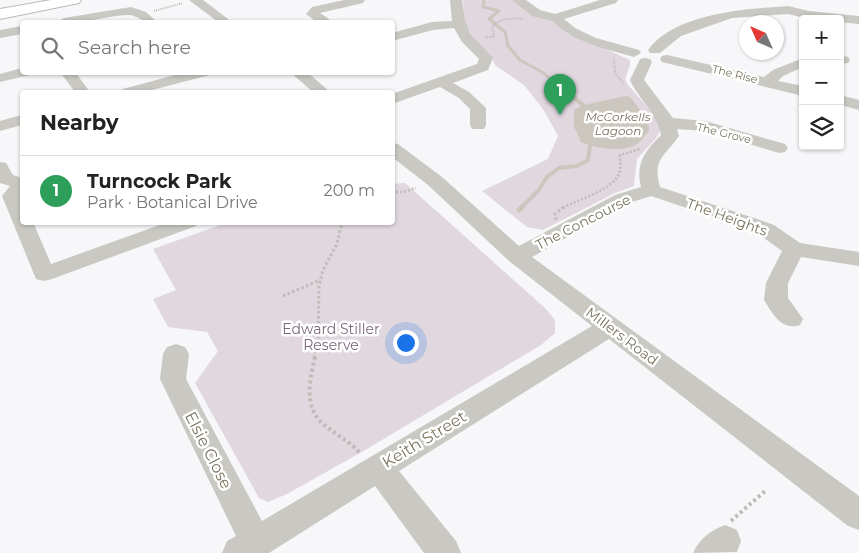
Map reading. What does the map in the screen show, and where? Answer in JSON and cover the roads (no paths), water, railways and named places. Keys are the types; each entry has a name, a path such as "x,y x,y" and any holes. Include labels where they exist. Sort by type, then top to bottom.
{"main road":[{"path":"0,9 48,0"},
{"path":"0,14 74,0"}],"street":[{"path":"212,0 237,20"},
{"path":"322,20 312,14 316,10 359,0"},
{"path":"395,98 483,67 486,58 468,43 459,26 456,0"},
{"name":"The Rise","path":"518,0 536,13 556,18 562,26 612,48 799,90"},
{"path":"556,18 612,0"},
{"path":"189,1 222,20"},
{"path":"651,190 646,174 649,159 670,136 669,123 641,88 637,80 650,56 676,33 732,14 787,5 809,15 859,20"},
{"path":"76,20 130,11 146,19"},
{"path":"395,36 432,26 459,26"},
{"path":"0,34 20,30"},
{"path":"768,82 778,73 799,64"},
{"path":"0,78 20,73"},
{"path":"54,75 65,90"},
{"path":"69,75 80,90"},
{"path":"136,90 193,75"},
{"path":"300,75 319,90"},
{"path":"441,82 464,95 478,108 478,125"},
{"path":"844,101 858,105"},
{"path":"0,126 20,121"},
{"name":"The Grove","path":"669,123 706,126 779,148"},
{"name":"Millers Road","path":"395,150 435,181 517,256 859,515"},
{"path":"0,167 5,179 20,184"},
{"path":"20,187 12,196 20,216"},
{"name":"The Heights","path":"651,190 753,224 767,230 794,249 859,259"},
{"name":"The Concourse","path":"517,256 622,199 651,190"},
{"path":"24,225 44,274 181,225"},
{"path":"791,319 776,300 777,283 794,249"},
{"name":"Keith Street","path":"248,548 369,460 609,327"},
{"name":"Elsie Close","path":"176,354 173,379 248,548"},
{"path":"369,460 444,553"}],"water":[{"name":"McCorkells Lagoon","path":"626,96 630,97 648,120 649,131 641,140 635,145 622,149 601,148 581,142 574,127 574,110 583,105"}],"waterway":[{"path":"484,0 483,7 499,11 489,19 505,32 508,46 520,60 542,72 565,91"},
{"path":"564,90 583,105"},
{"path":"519,210 538,191 547,177 559,168 577,166 588,160 590,145"}],"place":[{"name":"Turncock Park","path":"560,115"}],"park label":[{"name":"Edward Stiller Reserve","path":"331,338"}]}
